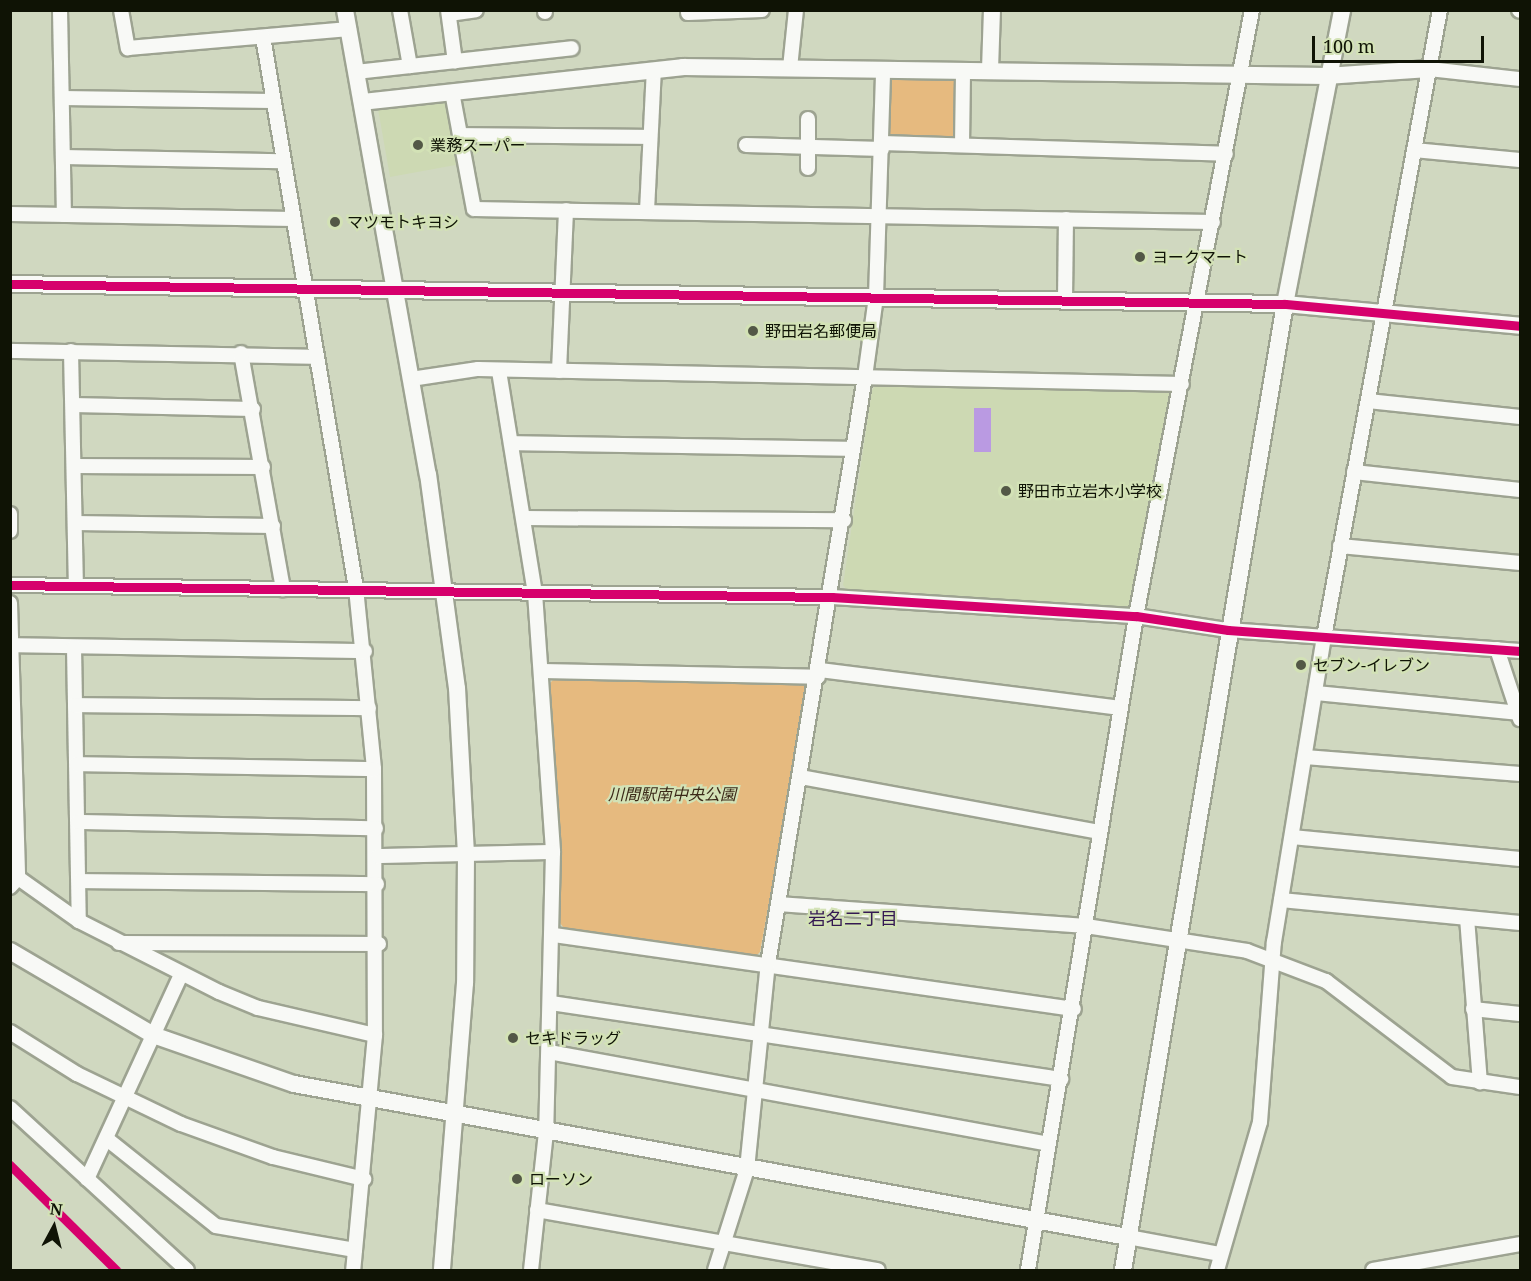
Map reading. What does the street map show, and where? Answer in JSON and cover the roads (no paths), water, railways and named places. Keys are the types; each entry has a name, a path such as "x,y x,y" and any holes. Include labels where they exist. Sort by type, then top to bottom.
{"street":[{"path":"60,10 64,215"},
{"path":"121,10 128,48 349,29"},
{"path":"345,10 446,590 466,854 459,1116 442,1270"},
{"path":"400,10 410,66"},
{"path":"455,62 449,12 477,10"},
{"path":"688,13 762,10"},
{"path":"790,68 796,10"},
{"path":"990,70 992,10"},
{"path":"1028,1270 1074,1009 1100,832 1136,616 1198,303 1252,10"},
{"path":"1326,76 1323,59 1332,10"},
{"path":"1123,1270 1228,630 1326,76 1342,10"},
{"path":"1217,1270 1260,1122 1271,963 1281,900 1340,546 1386,314 1440,10"},
{"path":"263,37 281,161 306,286 356,588 365,651 374,769 379,944 371,1100 353,1270"},
{"path":"356,72 572,48"},
{"path":"362,102 654,70 790,68 1326,76 1429,69 1521,79"},
{"path":"715,1270 747,1169 768,964 832,597 865,377 876,297 883,69"},
{"path":"647,210 654,70"},
{"path":"962,145 963,70"},
{"path":"452,92 474,209 647,210 1213,222"},
{"path":"62,98 272,101"},
{"path":"808,119 808,168"},
{"path":"460,135 650,137"},
{"path":"746,145 808,147 962,145 1226,154"},
{"path":"1414,150 1521,160"},
{"path":"63,157 281,161"},
{"path":"559,371 566,210"},
{"path":"10,214 293,219"},
{"path":"1065,300 1066,219"},
{"path":"10,284 306,286 1285,303 1521,326"},
{"path":"10,351 317,357"},
{"path":"72,351 76,586"},
{"path":"241,354 253,409 283,589"},
{"path":"411,379 499,371 559,371 1182,384"},
{"path":"499,371 525,518 535,593 543,671 553,852 554,935 546,1132 531,1270"},
{"path":"1368,401 1521,417"},
{"path":"73,405 253,409"},
{"path":"511,443 853,449"},
{"path":"74,466 263,467"},
{"path":"1354,472 1521,490"},
{"path":"10,514 10,531"},
{"path":"525,518 844,520"},
{"path":"75,523 273,526"},
{"path":"1340,546 1521,563"},
{"path":"10,585 356,588 832,597 1136,616 1228,630 1521,651"},
{"path":"10,603 13,879 79,921 181,975 258,1008 375,1035"},
{"path":"11,645 365,651"},
{"path":"74,647 79,921"},
{"path":"1316,693 1520,715 1497,650"},
{"path":"543,671 819,673 1121,708"},
{"path":"75,705 369,708"},
{"path":"1305,757 1521,774"},
{"path":"77,764 374,769"},
{"path":"800,777 1100,832"},
{"path":"78,822 376,828"},
{"path":"1292,837 1521,859"},
{"path":"378,856 553,852"},
{"path":"80,881 377,884"},
{"path":"1281,900 1521,923"},
{"path":"778,904 1086,926 1247,951 1271,963 1326,981 1452,1077 1521,1087"},
{"path":"1467,918 1480,1082"},
{"path":"554,935 1074,1009"},
{"path":"117,942 379,944"},
{"path":"10,951 153,1035 263,1075 371,1100 1220,1254"},
{"path":"87,1179 181,975"},
{"path":"551,1003 1061,1079"},
{"path":"1473,1009 1521,1014"},
{"path":"10,1032 125,1098 236,1145 364,1179"},
{"path":"549,1052 1049,1144"},
{"path":"10,1108 187,1270"},
{"path":"107,1139 216,1226 355,1250"},
{"path":"537,1210 878,1270"},
{"path":"1373,1270 1521,1244"}],"place":[{"name":"業務スーパー","path":"418,145"},
{"name":"マツモトキヨシ","path":"335,222"},
{"name":"ヨークマート","path":"1140,257"},
{"name":"野田岩名郵便局","path":"753,331"},
{"name":"野田市立岩木小学校","path":"1006,491"},
{"name":"セブン-イレブン","path":"1301,665"},
{"name":"セキドラッグ","path":"513,1038"},
{"name":"ローソン","path":"517,1179"}],"district":[{"name":"岩名二丁目","path":"853,918"}],"park label":[{"name":"川間駅南中央公園","path":"672,794"}]}
